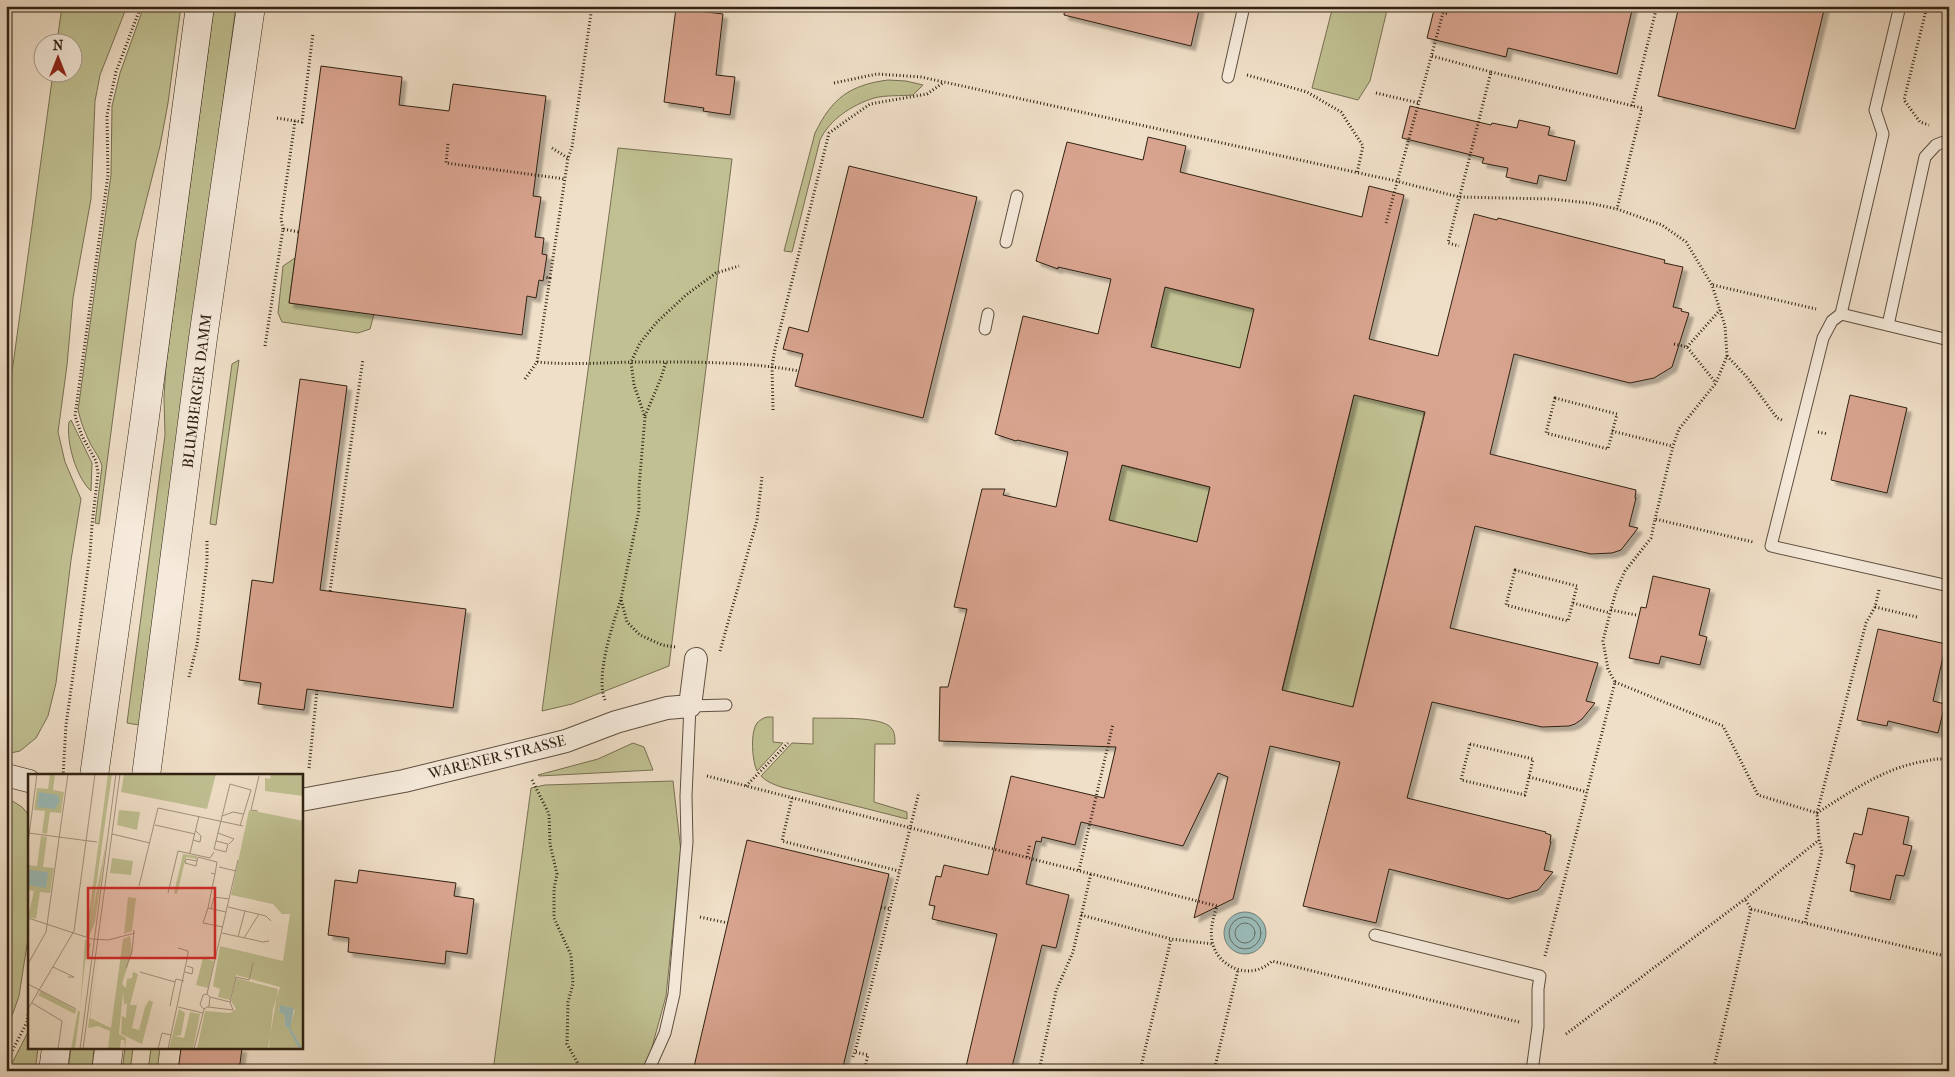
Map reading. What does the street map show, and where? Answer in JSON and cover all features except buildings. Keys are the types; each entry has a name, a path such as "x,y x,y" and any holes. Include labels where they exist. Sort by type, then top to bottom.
{"main road":[{"path":"94,774 200,6"},
{"name":"BLUMBERGER DAMM","path":"146,774 203,338 251,6"},
{"path":"53,1071 56,1050"},
{"path":"106,1071 109,1050"}],"street":[{"path":"690,706 696,659"},
{"name":"WARENER STRASSE","path":"302,800 414,778 566,741 616,722 667,708 690,706"},
{"path":"6,776 28,781"}],"lane":[{"path":"1229,74 1244,6"},
{"path":"1900,6 1876,110 1884,134 1841,314 1832,321 1823,338 1771,546 1949,586"},
{"path":"1888,325 1925,157 1936,145 1949,140"},
{"path":"1006,242 1017,196"},
{"path":"985,329 988,314"},
{"path":"1841,314 1949,340"},
{"path":"648,1071 665,1033 674,994 687,842 690,706 726,705"},
{"path":"1375,935 1540,976 1538,1027 1532,1071"}],"path":[{"path":"63,774 66,724 90,554 98,473 96,461 82,436 75,416 108,175 107,116 116,72 141,6"},
{"path":"525,379 537,362 564,179 572,147 592,6"},
{"path":"1632,106 1657,6"},
{"path":"1926,6 1904,100 1920,122 1934,127"},
{"path":"1386,223 1443,13 1449,14"},
{"path":"277,118 302,122 313,33"},
{"path":"1432,56 1642,108 1617,209"},
{"path":"1459,246 1448,244 1491,72"},
{"path":"834,83 877,74 921,76 1396,181 1459,197 1552,199 1589,203 1617,209 1662,225 1686,242 1712,285 1725,326 1727,356 1716,383 1679,429 1650,538 1625,571 1616,590 1603,641 1608,669 1615,682 1722,726 1758,795 1818,813 1873,778 1911,763 1942,758 1949,760"},
{"path":"1229,74 1307,92 1341,112 1363,146 1357,173"},
{"path":"773,410 772,366 775,349 829,132 870,104 927,94 945,82"},
{"path":"1376,93 1419,103"},
{"path":"265,346 283,229 280,219 295,121"},
{"path":"448,144 446,163 564,179"},
{"path":"552,148 568,158"},
{"path":"283,229 299,232"},
{"path":"645,416 634,385 631,362 640,343 656,323 686,295 716,273 739,266"},
{"path":"544,277 550,278"},
{"path":"1712,285 1841,314"},
{"path":"1687,347 1720,310"},
{"path":"1674,344 1687,347 1716,383"},
{"path":"1727,356 1746,376 1777,418 1800,427"},
{"path":"330,591 363,359"},
{"path":"537,362 562,364 666,362 772,366 799,371"},
{"path":"606,701 603,672 609,639 621,598 639,510 645,416 662,378 666,362"},
{"path":"1555,398 1617,414 1612,431 1608,448 1546,432 1555,398"},
{"path":"1612,431 1673,446"},
{"path":"719,659 757,520 762,477"},
{"path":"1655,519 1771,546"},
{"path":"1515,570 1577,586 1572,603 1568,621 1506,605 1515,570"},
{"path":"1805,923 1822,851 1819,840 1818,813 1866,623 1876,608 1883,572"},
{"path":"621,598 627,622 640,635 662,645 676,647"},
{"path":"1572,603 1636,616"},
{"path":"1876,608 1917,617"},
{"path":"1540,976 1615,682"},
{"path":"309,768 317,690"},
{"path":"1079,870 1113,724"},
{"path":"746,786 788,743"},
{"path":"1470,744 1533,759 1529,777 1525,795 1461,780 1470,744"},
{"path":"687,774 702,774 1216,906 1212,924 1213,944 1221,960 1238,970 1250,971 1259,969 1272,961 1538,1027"},
{"path":"1529,777 1587,792"},
{"path":"532,780 549,814 550,844 557,874 554,889 554,918 570,955 573,984 568,1002 566,1044 577,1062 579,1071"},
{"path":"853,1057 919,792"},
{"path":"792,798 782,841 899,871"},
{"path":"1566,1034 1745,900 1819,840"},
{"path":"1027,857 1030,844"},
{"path":"1039,1071 1056,991 1073,952 1091,873"},
{"path":"1745,900 1751,909 1949,957"},
{"path":"881,907 890,909"},
{"path":"1714,1067 1751,909"},
{"path":"682,914 728,923"},
{"path":"1081,916 1171,939 1213,944"},
{"path":"1140,1071 1171,939"},
{"path":"1214,1071 1238,970"},
{"path":"6,1063 27,1022 28,1015"},
{"path":"854,1052 868,1055 864,1071"},
{"path":"291,1066 328,1071"}],"green space":[{"path":"62,6 127,6 100,75 95,101 91,199 73,298 58,432 65,462 81,499 71,560 56,683 48,716 36,738 20,751 6,754 6,416 52,82 82,82 82,32 58,32"},
{"path":"144,6 181,6 168,103 160,146 136,241 99,524 95,523 102,466 85,432 78,410 111,175 112,106 120,73"},
{"path":"214,6 236,6 139,725 127,723 165,435 164,397 166,365"},
{"path":"1333,6 1388,6 1370,81 1358,100 1312,88"},
{"path":"888,80 906,81 923,85 913,95 883,96 866,101 842,114 824,132 820,140 792,252 784,251 815,133 821,121 844,95 863,85"},
{"path":"618,148 732,159 669,666 572,704 542,711"},
{"path":"295,258 289,303 374,314 370,329 358,333 282,322 278,313 283,266"},
{"path":"1152,284 1259,310 1253,314 1240,368 1138,344 1156,328 1159,312 1146,309"},
{"path":"239,360 216,525 210,524 232,364"},
{"path":"1356,387 1426,405 1351,714 1314,705 1316,698 1291,692 1289,698 1281,696"},
{"path":"71,420 92,463 91,491 81,477 73,459 68,430"},
{"path":"1109,462 1210,487 1197,542 1096,517"},
{"path":"767,717 773,717 773,742 783,743 757,771 753,754 753,733 757,723"},
{"path":"813,718 868,720 887,725 892,729 895,744 875,744 874,802 907,812 907,819 781,787 761,776 792,743 813,744"},
{"path":"633,743 644,747 653,770 538,775 598,759"},
{"path":"673,781 681,852 666,996 649,1058 641,1071 493,1071 531,788 545,785"},
{"path":"6,797 22,807 28,814 28,938 19,996 6,1033"},
{"path":"28,1032 28,1050 38,1050 35,1071 8,1071"},
{"path":"71,1050 94,1050 92,1071 68,1071"},
{"path":"125,1050 133,1050 130,1071 122,1071"},
{"path":"151,1050 160,1050 157,1071 148,1071"}],"water":[{"path":"1249,912 1257,915 1263,921 1266,933 1263,945 1257,951 1241,954 1233,951 1227,945 1224,929 1227,921 1233,915"}]}
